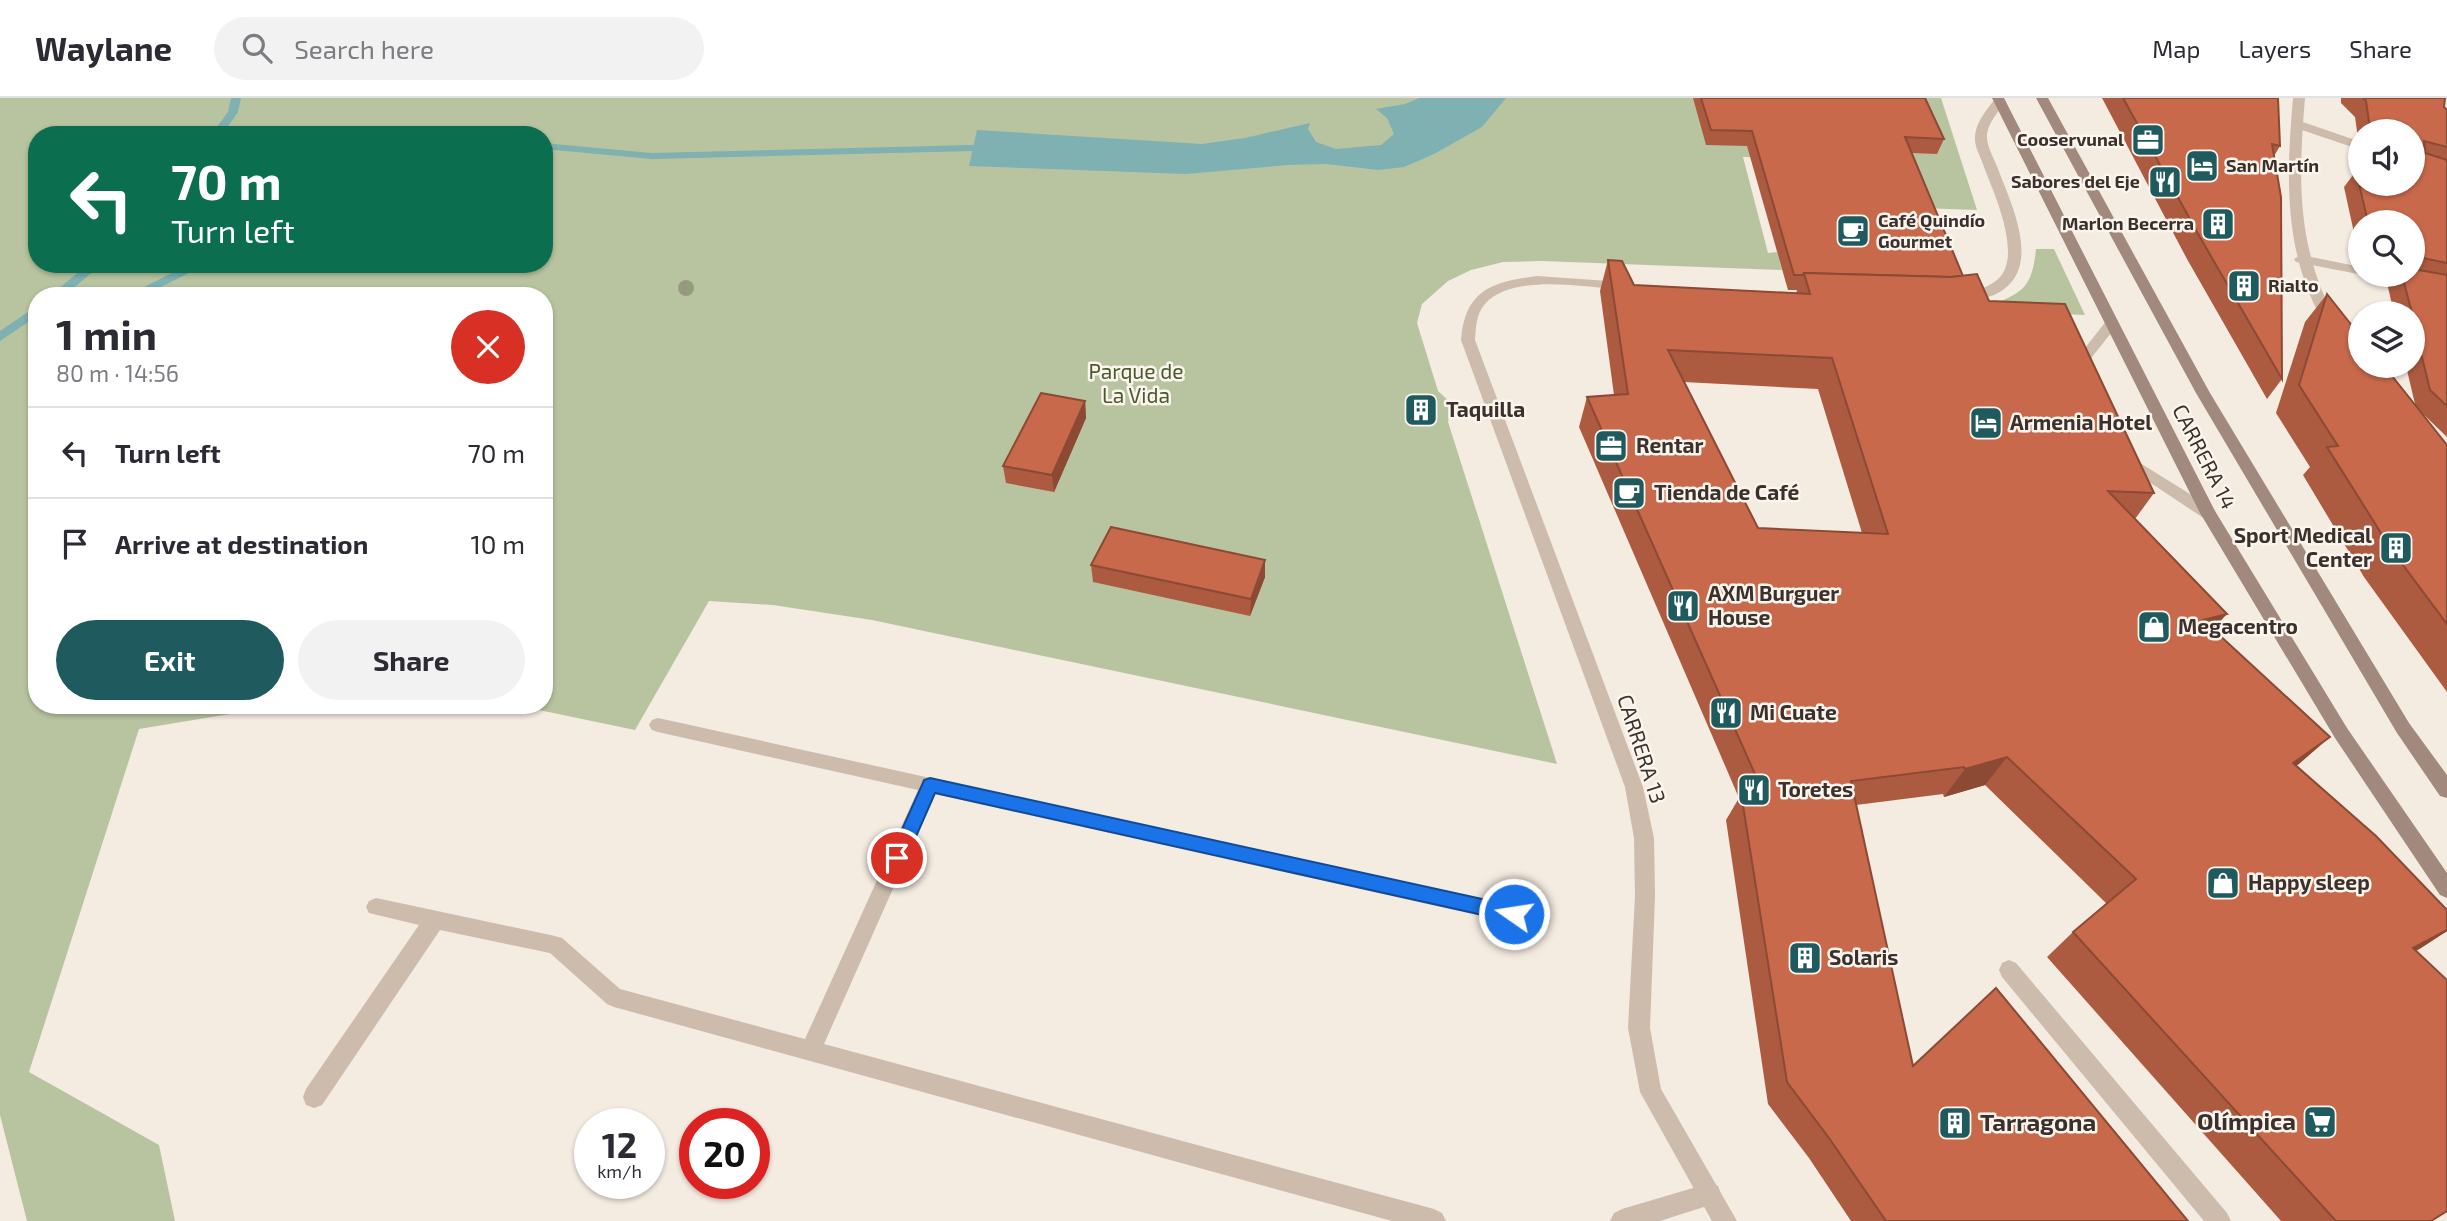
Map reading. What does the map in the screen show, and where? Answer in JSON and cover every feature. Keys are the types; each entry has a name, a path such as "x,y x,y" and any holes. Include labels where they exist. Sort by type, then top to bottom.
{"main road":[{"name":"CARRERA 14","path":"2042,98 2203,393 2403,728 2447,790"},
{"name":"CARRERA 14","path":"1999,99 2208,513 2341,733 2447,890"}],"street":[{"path":"2299,98 2295,198 2301,259 2319,307 2342,340"},
{"path":"1949,299 1969,297 2001,285 2014,267 2017,246 1981,139 1987,118 1999,99"},
{"path":"2297,124 2348,142"},
{"path":"2301,259 2348,268"},
{"name":"CARRERA 13","path":"1633,287 1539,280 1506,284 1483,298 1470,317 1468,340 1634,787 1644,838 1645,896 1639,1028 1651,1092 1725,1221"},
{"path":"2425,284 2447,288"},
{"path":"2091,388 2081,362 2112,323"},
{"path":"2115,452 2208,513"},
{"path":"658,725 1540,920"},
{"path":"810,1052 930,785"},
{"path":"376,907 555,945 614,997 1434,1221"},
{"path":"314,1097 434,921"},
{"path":"2009,970 2219,1221"},
{"path":"1622,1221 1710,1194"}],"green space":[{"name":"Parque de La Vida","path":"0,98 1941,98 1977,210 1921,208 1900,161 1743,157 1768,253 1777,252 1782,270 1542,261 1503,262 1471,270 1448,281 1422,304 1417,323 1438,391 1451,403 1448,422 1557,764 872,620 773,605 709,601 635,730 553,713 553,287 28,287 28,714 230,714 139,729 29,1072 159,1145 175,1221 27,1221 0,1115"},
{"path":"2036,249 2054,249 2085,315 1986,311 1983,308 2022,289 2031,274"}],"water":[{"path":"1419,98 1506,98 1482,127 1434,154 1404,167 1378,170 1326,164 1288,165 1186,174 969,166 977,130 1202,144 1245,138 1310,123 1308,129 1316,142 1336,149 1381,145 1394,134 1387,118 1376,109 1405,104"}],"building":[{"path":"1701,98 1925,98 1944,139 1905,137 1963,276 1794,275 1752,131 1711,130"},
{"path":"2123,98 2278,98 2280,146 2272,144 2281,197 2282,379 2201,239"},
{"path":"2363,98 2445,98 2447,147 2425,141 2425,119 2369,119 2366,101"},
{"path":"2425,153 2447,160 2447,263 2425,258 2425,210 2365,210 2362,196 2425,196"},
{"path":"1608,260 1622,261 1634,285 1810,294 1804,273 1951,277 1977,274 1989,301 2065,304 2154,493 2108,491 2227,614 2203,620 2330,737 2293,763 2376,836 2447,910 2447,930 2413,948 2447,980 2447,1211 2431,1221 2336,1221 2073,932 2136,879 2007,757 1965,769 1851,781 1913,1066 1996,988 2188,1221 1886,1221 1787,1082 1741,793 1763,792 1587,397 1628,394","holes":["1668,350 1832,358 1888,534 1758,528"]},
{"path":"2425,271 2447,275 2447,406 2430,390 2425,369 2425,301 2409,301 2405,287 2425,287"},
{"path":"2327,294 2348,321 2348,378 2394,378 2447,445 2447,624 2391,549 2327,447 2338,446 2299,385"},
{"path":"1041,393 1085,401 1052,475 1003,466"},
{"path":"1111,527 1265,560 1251,599 1091,565"}],"waterway":[{"path":"223,126 233,112 236,98"},
{"path":"553,147 652,156 973,148"},
{"path":"67,287 85,273"},
{"path":"151,287 182,273"},
{"path":"0,337 28,317"}],"place":[{"name":"Cooservunal","path":"2148,140"},
{"name":"San Martín","path":"2202,166"},
{"name":"Sabores del Eje","path":"2165,182"},
{"name":"Marlon Becerra","path":"2218,224"},
{"name":"Café Quindío Gourmet","path":"1853,231"},
{"name":"Rialto","path":"2244,286"},
{"name":"Taquilla","path":"1421,410"},
{"name":"Armenia Hotel","path":"1986,423"},
{"name":"Rentar","path":"1611,446"},
{"name":"Tienda de Café","path":"1629,493"},
{"name":"Sport Medical Center","path":"2396,548"},
{"name":"AXM Burguer House","path":"1683,606"},
{"name":"Megacentro","path":"2154,627"},
{"name":"Mi Cuate","path":"1726,713"},
{"name":"Toretes","path":"1754,790"},
{"name":"Happy sleep","path":"2223,883"},
{"name":"Solaris","path":"1805,958"},
{"name":"Olímpica","path":"2320,1122"},
{"name":"Tarragona","path":"1955,1123"}],"route":[{"path":"897,858 930,785 1514,914"}]}
